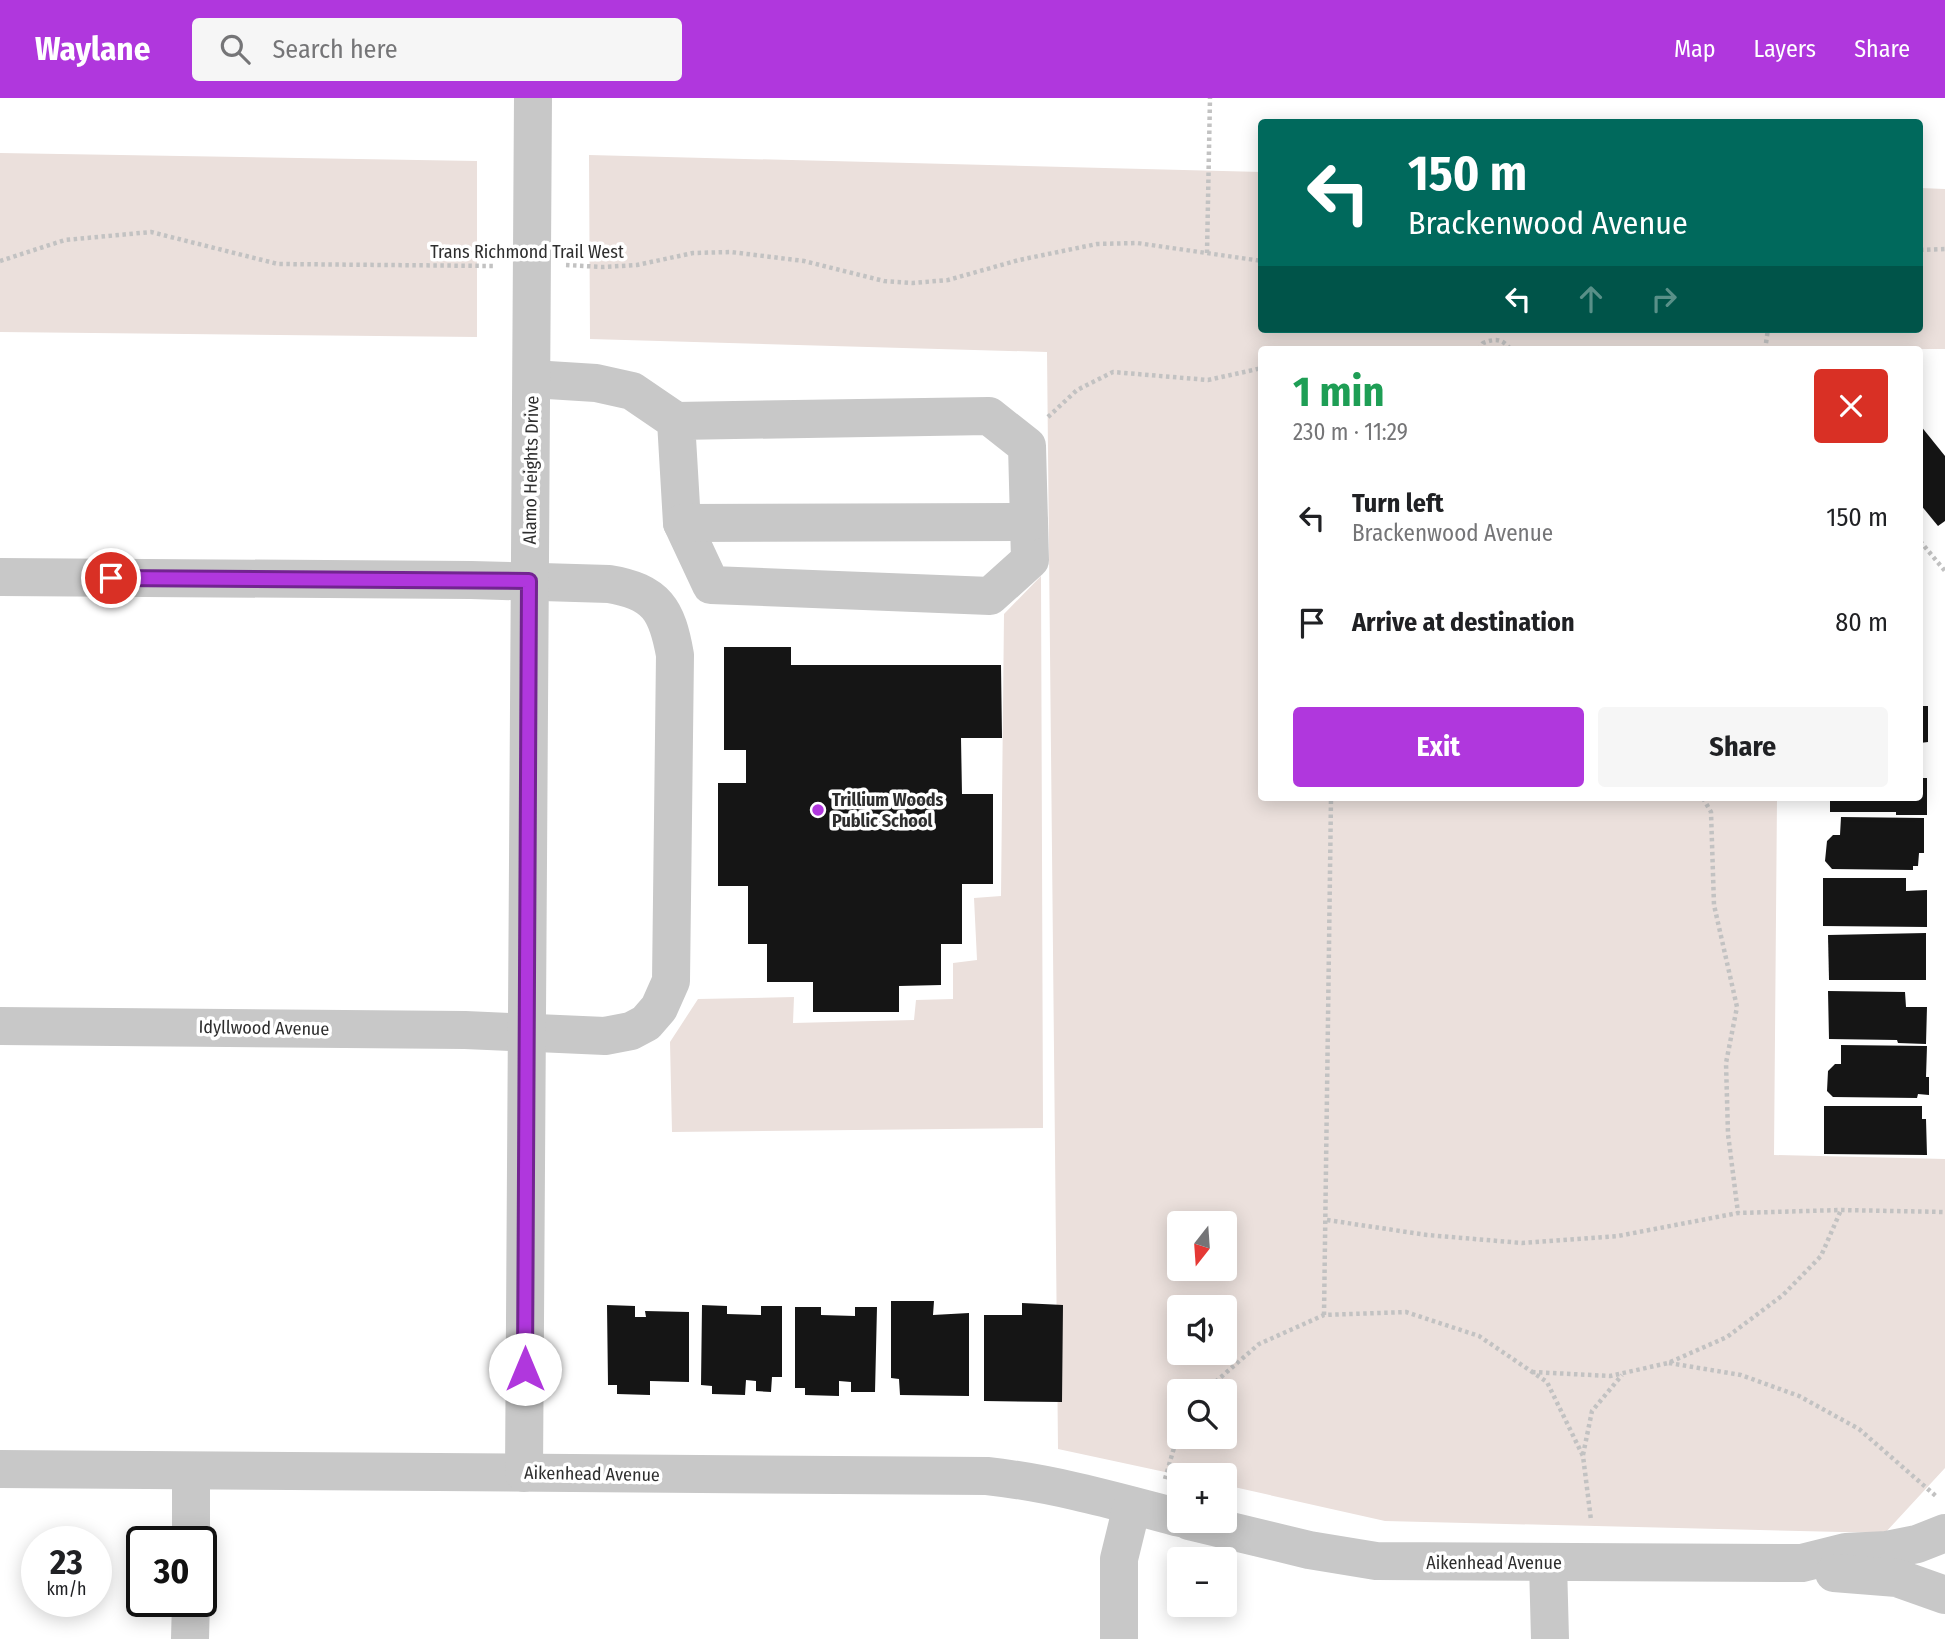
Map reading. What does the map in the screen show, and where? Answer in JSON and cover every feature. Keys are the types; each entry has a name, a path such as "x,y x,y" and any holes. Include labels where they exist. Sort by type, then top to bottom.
{"street":[{"name":"Alamo Heights Drive","path":"524,1473 533,98"},
{"path":"532,379 596,383 632,391 676,421 989,416 1027,446 1030,560 990,596 711,585 682,523 676,421"},
{"path":"682,523 1029,522"},
{"name":"Idyllwood Avenue","path":"0,577 609,584 631,587 654,601 669,623 676,655 671,981 659,1008 646,1023 631,1031 605,1036 527,1032 0,1027"},
{"name":"Aikenhead Avenue","path":"0,1469 987,1476 1023,1480 1132,1506 1167,1502"},
{"path":"191,1471 191,1526"},
{"path":"1119,1639 1119,1559 1132,1506"},
{"name":"Aikenhead Avenue","path":"1237,1533 1309,1550 1376,1561 1802,1563 1846,1552 1887,1550 1917,1544 1944,1518"},
{"path":"1548,1563 1550,1639"},
{"name":"Aikenhead Avenue","path":"1802,1563 1835,1573 1897,1578 1945,1595"},
{"path":"190,1639 191,1617"}],"path":[{"path":"1208,253 1210,98"},
{"name":"Trans Richmond Trail West","path":"0,261 65,240 151,232 278,264 614,267 693,253 731,252 783,258 884,281 913,283 948,280 1019,260 1097,244 1137,243 1258,261"},
{"path":"1923,250 1945,249"},
{"path":"1481,346 1494,339 1503,341 1507,346"},
{"path":"1021,442 1077,390 1113,372 1208,380 1258,369"},
{"path":"1923,545 1945,571"},
{"path":"1324,1315 1331,801"},
{"path":"1705,801 1712,812 1714,905 1737,1007 1726,1063 1728,1134 1738,1213"},
{"path":"1327,1220 1427,1235 1522,1242 1618,1236 1738,1213 1840,1210 1945,1212"},
{"path":"1532,1372 1610,1376 1668,1363 1727,1337 1783,1295 1821,1256 1840,1210"},
{"path":"1219,1379 1259,1344 1324,1315 1406,1312 1479,1336 1547,1382 1583,1456"},
{"path":"1668,1363 1741,1375 1799,1396 1859,1429 1944,1518"},
{"path":"1591,1520 1583,1456 1592,1411 1623,1373"}],"shaded area":[{"path":"0,153 477,161 477,337 0,332"},
{"path":"589,155 1258,172 1258,333 1923,333 1923,188 1945,189 1945,349 1923,349 1923,346 1258,346 1258,801 1777,801 1774,1155 1945,1159 1945,1468 1885,1533 1385,1521 1237,1488 1237,1463 1167,1463 1167,1472 1058,1449 1047,352 590,339"},
{"path":"1041,576 1043,1128 672,1132 670,1042 698,999 794,997 793,1023 914,1020 916,1000 953,999 953,963 977,960 974,898 1001,896 1004,614"}],"building":[{"path":"1923,429 1945,456 1945,521 1938,526 1923,508"},
{"name":"Trillium Woods Public School","path":"724,647 791,647 791,665 1001,665 1002,738 961,738 962,794 993,794 993,884 962,884 962,944 941,944 941,985 899,986 899,1012 813,1012 813,982 767,982 767,944 748,944 748,886 718,886 718,783 746,783 746,750 724,750"},
{"path":"1923,706 1928,706 1928,742 1923,743"},
{"path":"1923,778 1927,778 1927,815 1830,812 1830,801 1923,801"},
{"path":"1841,817 1924,818 1924,853 1919,853 1918,866 1913,866 1913,870 1832,869 1825,861 1827,841 1833,835 1840,835"},
{"path":"1823,878 1906,878 1906,891 1927,890 1927,927 1823,926"},
{"path":"1926,933 1926,980 1829,980 1828,935"},
{"path":"1828,991 1905,992 1906,1007 1927,1007 1926,1044 1898,1043 1897,1040 1829,1039"},
{"path":"1841,1045 1927,1046 1926,1077 1929,1077 1929,1095 1918,1094 1917,1098 1833,1097 1827,1091 1828,1071 1835,1064 1841,1064"},
{"path":"1824,1106 1922,1106 1922,1119 1926,1119 1927,1155 1824,1154"},
{"path":"891,1301 934,1301 933,1315 969,1313 969,1396 900,1395 899,1379 891,1378"},
{"path":"1022,1303 1063,1305 1062,1402 984,1401 984,1315 1022,1315"},
{"path":"607,1305 635,1306 635,1317 646,1317 645,1311 689,1312 689,1382 650,1381 650,1395 617,1394 617,1385 608,1385"},
{"path":"702,1305 727,1306 727,1314 761,1315 761,1306 782,1306 782,1377 772,1377 771,1392 756,1391 756,1381 746,1380 745,1395 712,1394 712,1386 701,1385"},
{"path":"795,1307 821,1307 821,1315 855,1316 855,1307 877,1307 875,1392 851,1392 851,1382 839,1381 839,1396 805,1395 805,1388 795,1388"}],"place":[{"name":"Trillium Woods Public School","path":"818,810"}],"route":[{"path":"111,578 529,581 525,1369"}]}
